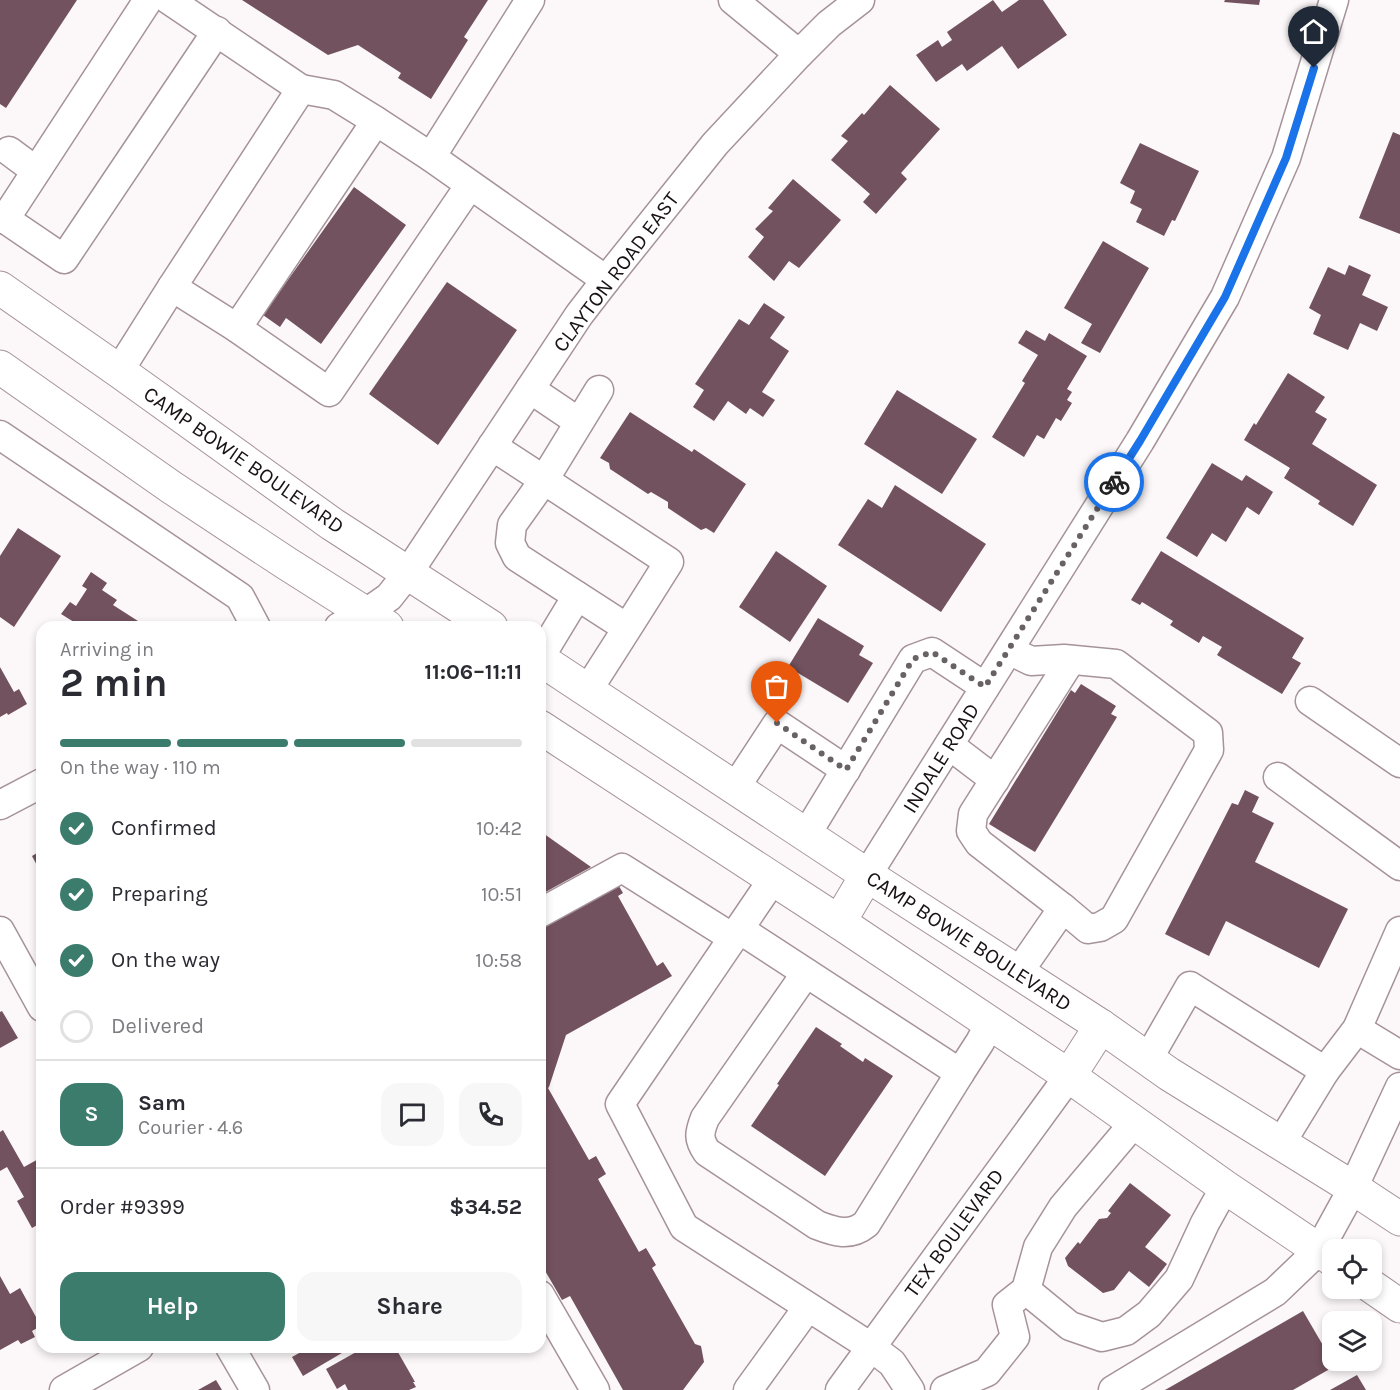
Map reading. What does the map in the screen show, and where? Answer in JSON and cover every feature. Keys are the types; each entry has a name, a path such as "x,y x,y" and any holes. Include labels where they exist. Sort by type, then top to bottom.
{"main road":[{"name":"CAMP BOWIE BOULEVARD","path":"0,288 332,524 482,621"},
{"path":"0,367 171,487 286,563 363,621"},
{"name":"CAMP BOWIE BOULEVARD","path":"546,662 1148,1059 1353,1188 1398,1219"},
{"path":"546,731 839,922 1069,1076 1322,1253"},
{"path":"839,922 867,875"},
{"path":"1069,1076 1101,1026"},
{"path":"1382,1294 1400,1306"}],"street":[{"path":"148,0 2,219 64,259 217,31"},
{"path":"170,0 301,88 334,95 431,157 606,280"},
{"path":"431,157 530,0"},
{"path":"733,0 798,54"},
{"name":"CLAYTON ROAD EAST","path":"365,621 389,597 408,573 579,315 606,280 715,144 798,54 829,24 860,0"},
{"name":"INDALE ROAD","path":"867,875 1140,441 1225,297 1286,158 1334,0"},
{"path":"119,371 301,88"},
{"path":"237,328 376,122"},
{"path":"3,154 36,171"},
{"path":"172,286 329,392 470,185"},
{"path":"530,389 579,422"},
{"path":"599,390 544,480 512,525 510,543 517,557 627,628"},
{"path":"0,435 240,597 253,621"},
{"path":"492,446 669,562 588,691"},
{"path":"546,648 577,596"},
{"path":"1009,650 1031,662 1064,659 1116,664 1208,733 1209,750 1114,920 1100,927 1088,928 992,854 979,843 971,831 973,814 1071,660"},
{"path":"806,835 913,659 932,652 985,687"},
{"path":"1310,701 1400,763"},
{"path":"735,788 777,723 846,770"},
{"path":"948,745 995,780"},
{"path":"1278,777 1400,866"},
{"path":"0,805 36,786"},
{"path":"546,910 622,868 806,973 960,1073"},
{"path":"773,879 620,1104 684,1227 871,1347 892,1363 910,1390"},
{"path":"1018,973 1063,908"},
{"path":"0,931 36,995"},
{"path":"1281,1143 1325,1071 1357,1029 1400,931"},
{"path":"806,973 705,1118 700,1131 701,1143 707,1152 817,1225 834,1232 859,1230 866,1224 990,1023"},
{"path":"1148,1059 1190,986 1325,1071"},
{"path":"1357,1029 1400,1056"},
{"name":"TEX BOULEVARD","path":"840,1390 1069,1076"},
{"path":"1332,1239 1400,1087"},
{"path":"945,1390 987,1372 1015,1337 1016,1298 1038,1247 1063,1207 1134,1122"},
{"path":"1016,1298 1070,1326 1102,1337 1126,1331 1149,1314 1179,1279 1225,1187"},
{"path":"1113,1390 1275,1292 1322,1257"},
{"path":"546,1305 595,1390"},
{"path":"748,1390 808,1307"},
{"path":"64,1390 129,1353"},
{"path":"233,1353 255,1390"}],"building":[{"path":"0,0 77,0 6,108 0,104"},
{"path":"242,0 488,0 464,37 468,40 431,99 398,78 401,73 358,45 328,55"},
{"path":"993,0 1002,12 1019,0 1043,0 1067,35 1018,69 1002,46 967,71 962,64 936,82 916,55 938,40 942,47 952,40 947,32"},
{"path":"1225,0 1260,0 1259,5 1224,2"},
{"path":"890,85 940,129 901,173 907,179 876,214 863,202 870,194 831,160 848,141 841,136 862,113 864,115"},
{"path":"1393,132 1400,135 1400,234 1359,218"},
{"path":"1140,143 1199,171 1175,221 1172,220 1164,236 1136,222 1142,209 1130,203 1135,191 1120,183"},
{"path":"793,179 841,220 799,268 789,261 774,281 748,257 764,237 755,229 773,211 768,208"},
{"path":"354,187 406,225 321,344 286,318 280,327 263,315"},
{"path":"1103,241 1149,268 1100,353 1081,343 1092,324 1064,308"},
{"path":"1349,265 1371,275 1362,295 1388,307 1377,331 1360,323 1348,350 1313,334 1321,315 1309,308 1328,267 1345,275"},
{"path":"447,282 517,330 438,445 369,394"},
{"path":"764,303 785,317 770,338 789,351 762,392 775,400 763,417 750,408 746,414 728,401 714,421 693,407 704,390 695,384 739,319 749,325"},
{"path":"1026,330 1045,341 1049,333 1087,356 1067,389 1072,392 1067,400 1072,403 1061,421 1056,418 1044,439 1037,435 1024,457 992,437 1025,383 1022,381 1038,355 1018,343"},
{"path":"1288,373 1325,397 1315,412 1327,419 1312,444 1377,485 1353,526 1318,504 1320,501 1284,478 1290,468 1244,440"},
{"path":"897,390 977,439 942,494 864,444"},
{"path":"630,412 692,452 694,449 746,484 714,533 706,528 701,530 668,508 668,502 651,492 648,494 610,469 609,463 600,458"},
{"path":"1212,463 1242,481 1246,475 1273,492 1259,515 1247,507 1226,542 1212,533 1197,557 1166,538"},
{"path":"895,485 986,544 941,612 838,545 868,499 882,508"},
{"path":"18,528 61,556 14,627 0,617 0,556"},
{"path":"776,551 827,586 790,642 739,607"},
{"path":"1161,551 1304,638 1292,658 1301,663 1282,694 1217,655 1222,647 1203,636 1199,643 1170,625 1173,621 1142,602 1140,605 1131,600"},
{"path":"91,572 107,583 102,590 117,600 113,605 138,621 72,621 61,614 70,602 76,606 87,589 82,586"},
{"path":"818,618 864,646 859,655 873,663 848,703 788,667"},
{"path":"0,667 14,692 19,689 27,704 0,717"},
{"path":"1081,684 1116,706 1111,714 1117,717 1035,852 989,824 1071,690 1075,693"},
{"path":"1245,790 1259,797 1252,812 1274,823 1255,862 1348,909 1319,968 1226,921 1209,956 1165,934 1232,803 1238,805"},
{"path":"546,835 591,867 546,892"},
{"path":"613,876 623,893 618,896 657,966 663,962 672,976 566,1035 548,1088 589,1160 596,1156 606,1174 598,1179 639,1252 646,1248 656,1265 652,1268 695,1344 701,1346 704,1362 683,1390 623,1390 570,1296 562,1300 546,1272 546,919"},
{"path":"2,1011 18,1038 0,1048 0,1012"},
{"path":"816,1027 842,1044 840,1046 863,1062 865,1058 893,1076 825,1176 751,1126"},
{"path":"3,1130 24,1167 36,1160 36,1226 32,1228 17,1201 24,1197 7,1167 0,1171 0,1132"},
{"path":"1130,1183 1171,1215 1145,1247 1167,1264 1149,1287 1129,1271 1114,1290 1103,1293 1068,1266 1065,1258 1078,1242 1080,1244 1099,1219 1107,1218 1111,1213 1108,1211"},
{"path":"0,1276 10,1294 20,1288 36,1317 36,1329 32,1331 35,1337 21,1344 18,1340 0,1350"},
{"path":"1303,1311 1322,1344 1322,1371 1326,1371 1293,1390 1165,1390"},
{"path":"299,1353 342,1353 303,1376 292,1357"},
{"path":"354,1353 398,1353 416,1387 409,1390 348,1390 345,1384 337,1389 326,1369"},
{"path":"1357,1375 1366,1390 1330,1390"},
{"path":"216,1380 222,1390 198,1390"}],"way so far":[{"path":"777,723 846,770 913,659 932,652 985,687 1114,482"}],"route":[{"path":"1114,482 1225,297 1286,158 1314,68"}]}
